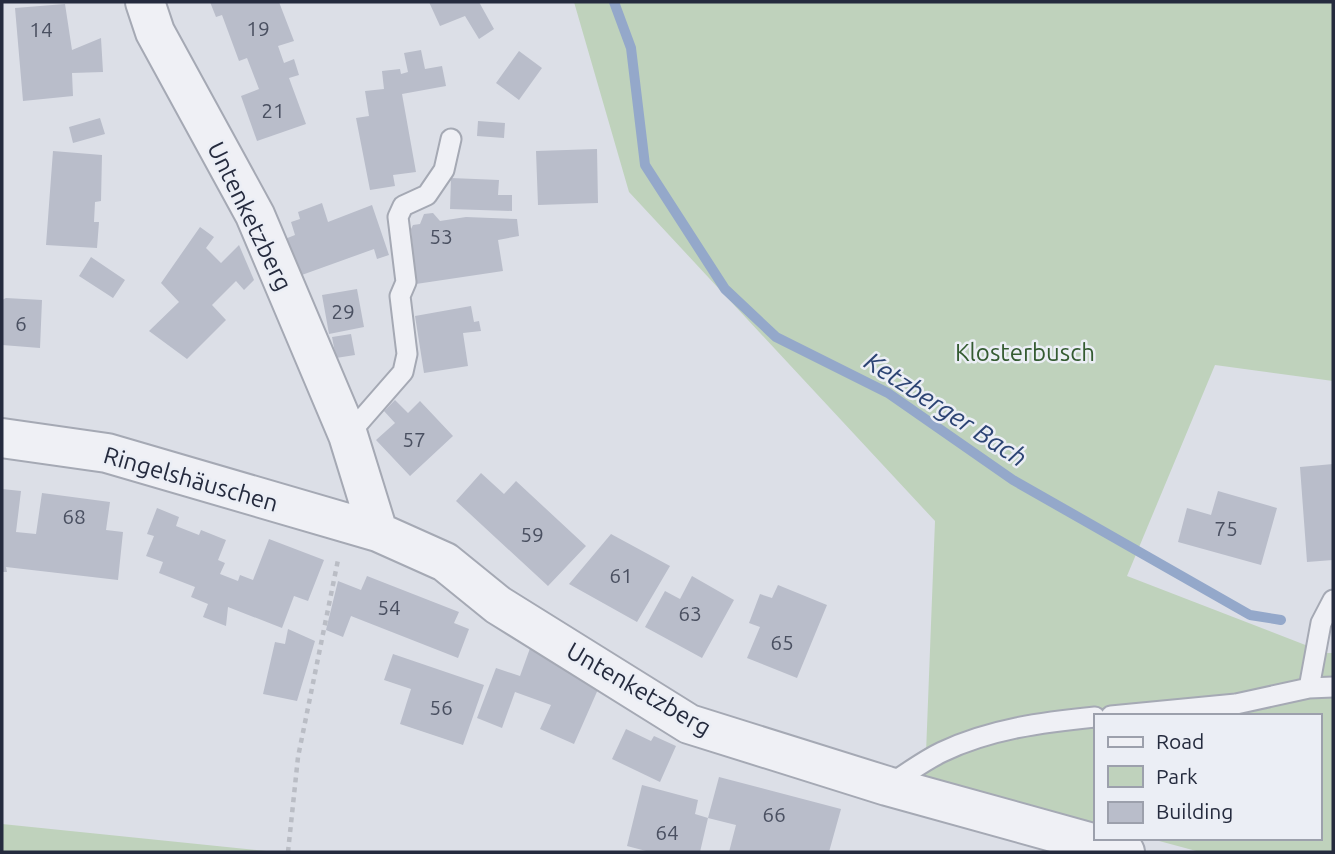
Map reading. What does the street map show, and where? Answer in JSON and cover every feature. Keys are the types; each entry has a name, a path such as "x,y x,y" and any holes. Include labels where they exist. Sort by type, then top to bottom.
{"street":[{"name":"Untenketzberg","path":"145,2 155,32 255,215 348,435 362,527 445,562 498,605 689,724 887,786 1125,852"},
{"name":"Ringelshäuschen","path":"2,438 107,453 362,527"}],"lane":[{"path":"348,435 403,372 407,354 400,296 406,282 398,217 403,206 427,195 444,170 451,139"},
{"path":"1309,688 1321,622 1333,600"},
{"path":"1132,714 1236,704 1309,688 1333,687"},
{"path":"887,786 943,752 994,734 1043,722 1094,717"}],"path":[{"path":"288,852 298,757 324,618 362,527"}],"green space":[{"name":"Klosterbusch","path":"574,2 1333,2 1333,381 1215,365 1127,576 1326,653 1333,653 1333,852 1200,852 1155,840 1321,840 1321,714 1094,714 1094,824 925,779 935,521 629,192"},
{"path":"2,824 276,852 2,852"}],"building":[{"path":"210,2 279,2 294,41 278,46 284,63 294,59 299,75 289,78 306,124 257,141 241,96 259,89 247,58 239,61 222,15 216,17"},
{"path":"429,2 479,2 494,29 479,39 465,16 440,26"},
{"path":"65,4 72,50 101,38 103,72 72,73 73,96 23,101 15,8"},
{"path":"421,50 425,69 442,66 446,86 402,94 416,172 393,175 395,186 370,190 356,118 369,116 365,91 384,89 382,71 400,69 401,74 408,72 404,53"},
{"path":"519,51 542,68 519,100 496,83"},
{"path":"100,118 105,134 73,143 69,127"},
{"path":"478,121 505,123 504,138 477,136"},
{"path":"597,149 598,203 538,205 536,151"},
{"path":"53,151 102,155 101,201 95,202 94,222 99,222 97,248 46,245"},
{"path":"451,178 499,180 498,195 512,195 512,211 450,209"},
{"path":"322,203 328,222 372,205 389,255 377,259 374,249 299,276 285,239 295,235 291,222 300,219 298,212"},
{"path":"433,213 440,221 466,217 517,219 519,236 498,240 503,271 416,284 411,229 413,225 420,224 424,214"},
{"path":"200,227 214,237 206,248 221,263 239,245 254,280 244,290 236,281 212,305 226,320 187,359 149,331 179,302 161,283"},
{"path":"91,257 125,280 113,298 79,276"},
{"path":"357,289 364,327 329,334 322,295"},
{"path":"2,300 42,300 40,348 2,345"},
{"path":"471,306 474,322 479,321 481,331 463,333 468,366 424,373 415,316"},
{"path":"351,334 355,355 336,358 332,337"},
{"path":"395,400 408,413 420,401 453,436 410,476 376,440 395,423 384,411"},
{"path":"1333,464 1333,560 1307,562 1300,467"},
{"path":"481,473 504,494 516,481 586,546 548,586 456,501"},
{"path":"2,489 21,491 16,532 36,534 42,493 110,502 106,530 123,532 118,580 6,567 7,572 2,572"},
{"path":"1218,491 1277,508 1261,565 1178,542 1187,508 1211,515"},
{"path":"157,508 179,517 176,526 199,535 201,530 226,540 218,560 225,563 220,574 238,581 240,575 253,580 269,539 324,560 308,601 294,596 282,628 228,607 226,626 203,617 208,604 191,597 195,587 159,573 163,562 146,556 154,536 147,534"},
{"path":"611,534 670,566 637,622 569,584"},
{"path":"367,576 459,612 454,623 469,629 458,658 351,616 343,637 326,630 338,581 361,590"},
{"path":"692,576 734,600 702,658 645,627 665,591 680,599"},
{"path":"778,585 827,605 797,678 747,658 760,627 749,623 760,594 772,598"},
{"path":"288,629 315,641 297,701 263,694 275,642 285,644"},
{"path":"533,640 603,678 574,744 540,729 551,705 515,692 502,728 477,718 496,668 520,676"},
{"path":"393,654 484,685 463,745 400,724 411,689 384,680"},
{"path":"626,729 651,741 654,736 676,746 660,782 612,759"},
{"path":"719,777 841,809 829,852 729,852 736,825 708,818"},
{"path":"642,785 698,800 695,814 708,818 700,852 650,852 627,846"}],"waterway":[{"name":"Ketzberger Bach","path":"614,2 631,48 645,165 725,289 776,337 888,393 1013,480 1250,615 1281,620"}]}
